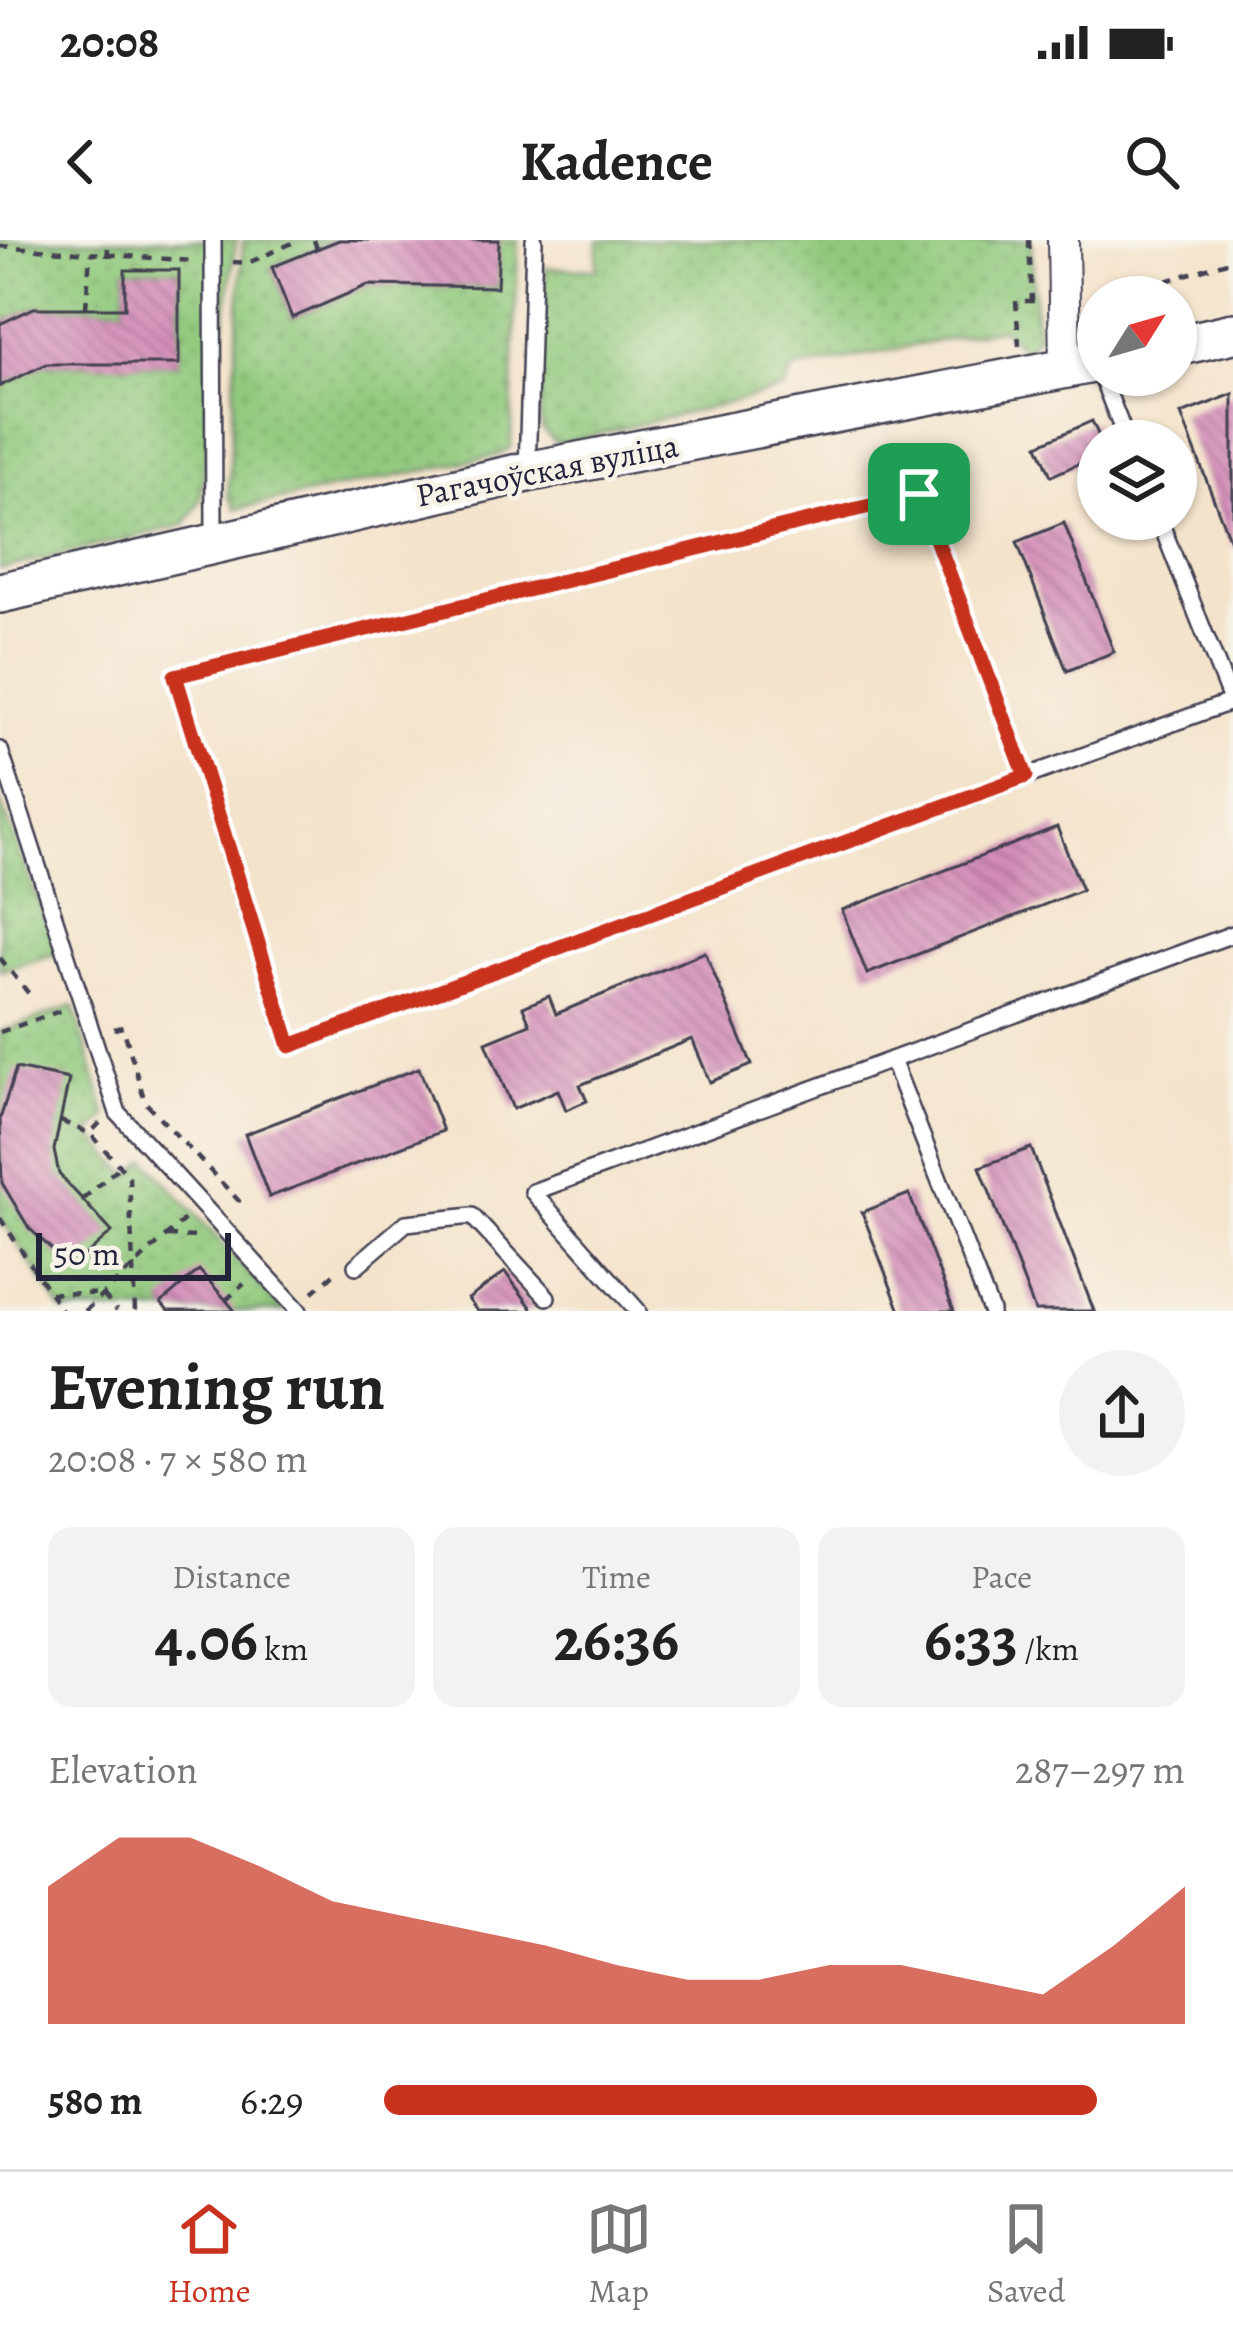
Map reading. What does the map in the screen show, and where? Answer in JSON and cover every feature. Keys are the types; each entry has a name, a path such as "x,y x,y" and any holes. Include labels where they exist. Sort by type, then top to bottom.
{"street":[{"path":"1063,240 1077,312"},
{"path":"1197,341 1233,333"},
{"name":"Рагачоўская вуліца","path":"0,593 214,542 1020,377 1077,369"}],"lane":[{"path":"213,240 214,542"},
{"path":"526,481 534,240"},
{"path":"1026,776 919,494 175,676 290,1046 1232,702 1167,540"},
{"path":"0,750 118,1113 301,1306"},
{"path":"638,1311 533,1192 1233,934"},
{"path":"892,1060 991,1311"},
{"path":"356,1266 406,1223 472,1216 547,1297"}],"path":[{"path":"107,257 109,240"},
{"path":"0,246 107,257 248,263 299,240"},
{"path":"314,240 317,249"},
{"path":"86,308 90,255"},
{"path":"1182,276 1233,260"},
{"path":"1020,377 1016,301 1032,301"},
{"path":"0,958 34,1000"},
{"path":"0,1032 74,1006"},
{"path":"104,1032 123,1027 146,1102 239,1201 225,1215"},
{"path":"90,1133 107,1117"},
{"path":"61,1121 90,1133 129,1177 135,1311"},
{"path":"82,1199 119,1166"},
{"path":"86,1311 201,1204"},
{"path":"1,1222 62,1311"},
{"path":"167,1236 217,1238"},
{"path":"301,1306 350,1259 356,1266"},
{"path":"226,1300 252,1276"},
{"path":"50,1293 102,1294 117,1311"}],"green space":[{"path":"0,240 236,240 200,501 185,525 0,569 0,386 46,364 179,364 179,270 125,270 125,308 34,308 0,324"},
{"path":"243,240 339,240 272,267 292,318 368,285 497,287 499,240 518,240 511,447 499,455 236,509 228,495"},
{"path":"598,240 946,244 1031,240 1036,335 1026,352 1001,328 793,370 783,390 557,444 542,429 540,417 546,268 597,269"},
{"path":"0,800 58,953 0,971"},
{"path":"74,1006 107,1117 90,1134 129,1176 147,1160 283,1311 62,1311 4,1223 0,1225 0,1032"}],"building":[{"path":"339,240 499,240 497,287 368,285 292,318 272,267"},
{"path":"125,270 179,270 179,364 46,364 0,386 0,324 34,308 125,308"},
{"path":"1233,394 1233,549 1197,456 1197,420 1183,420 1181,414"},
{"path":"1077,428 1077,464 1051,476 1038,445"},
{"path":"1064,523 1114,652 1067,671 1017,542"},
{"path":"1057,827 1082,890 867,974 842,910"},
{"path":"705,952 752,1065 710,1082 692,1039 580,1085 587,1101 566,1110 558,1090 513,1109 486,1042 530,1024 523,1007 549,996 556,1014"},
{"path":"16,1068 69,1079 54,1150 59,1174 112,1232 72,1268 29,1228 2,1183 0,1119"},
{"path":"419,1068 443,1131 269,1197 245,1134"},
{"path":"1031,1148 1094,1311 1035,1311 980,1167"},
{"path":"909,1194 954,1311 900,1311 862,1212"},
{"path":"199,1270 235,1311 168,1311 161,1303"},
{"path":"505,1272 534,1311 477,1311 468,1299"}],"route":[{"path":"919,494 1026,776 290,1046 175,676 919,494"}]}
